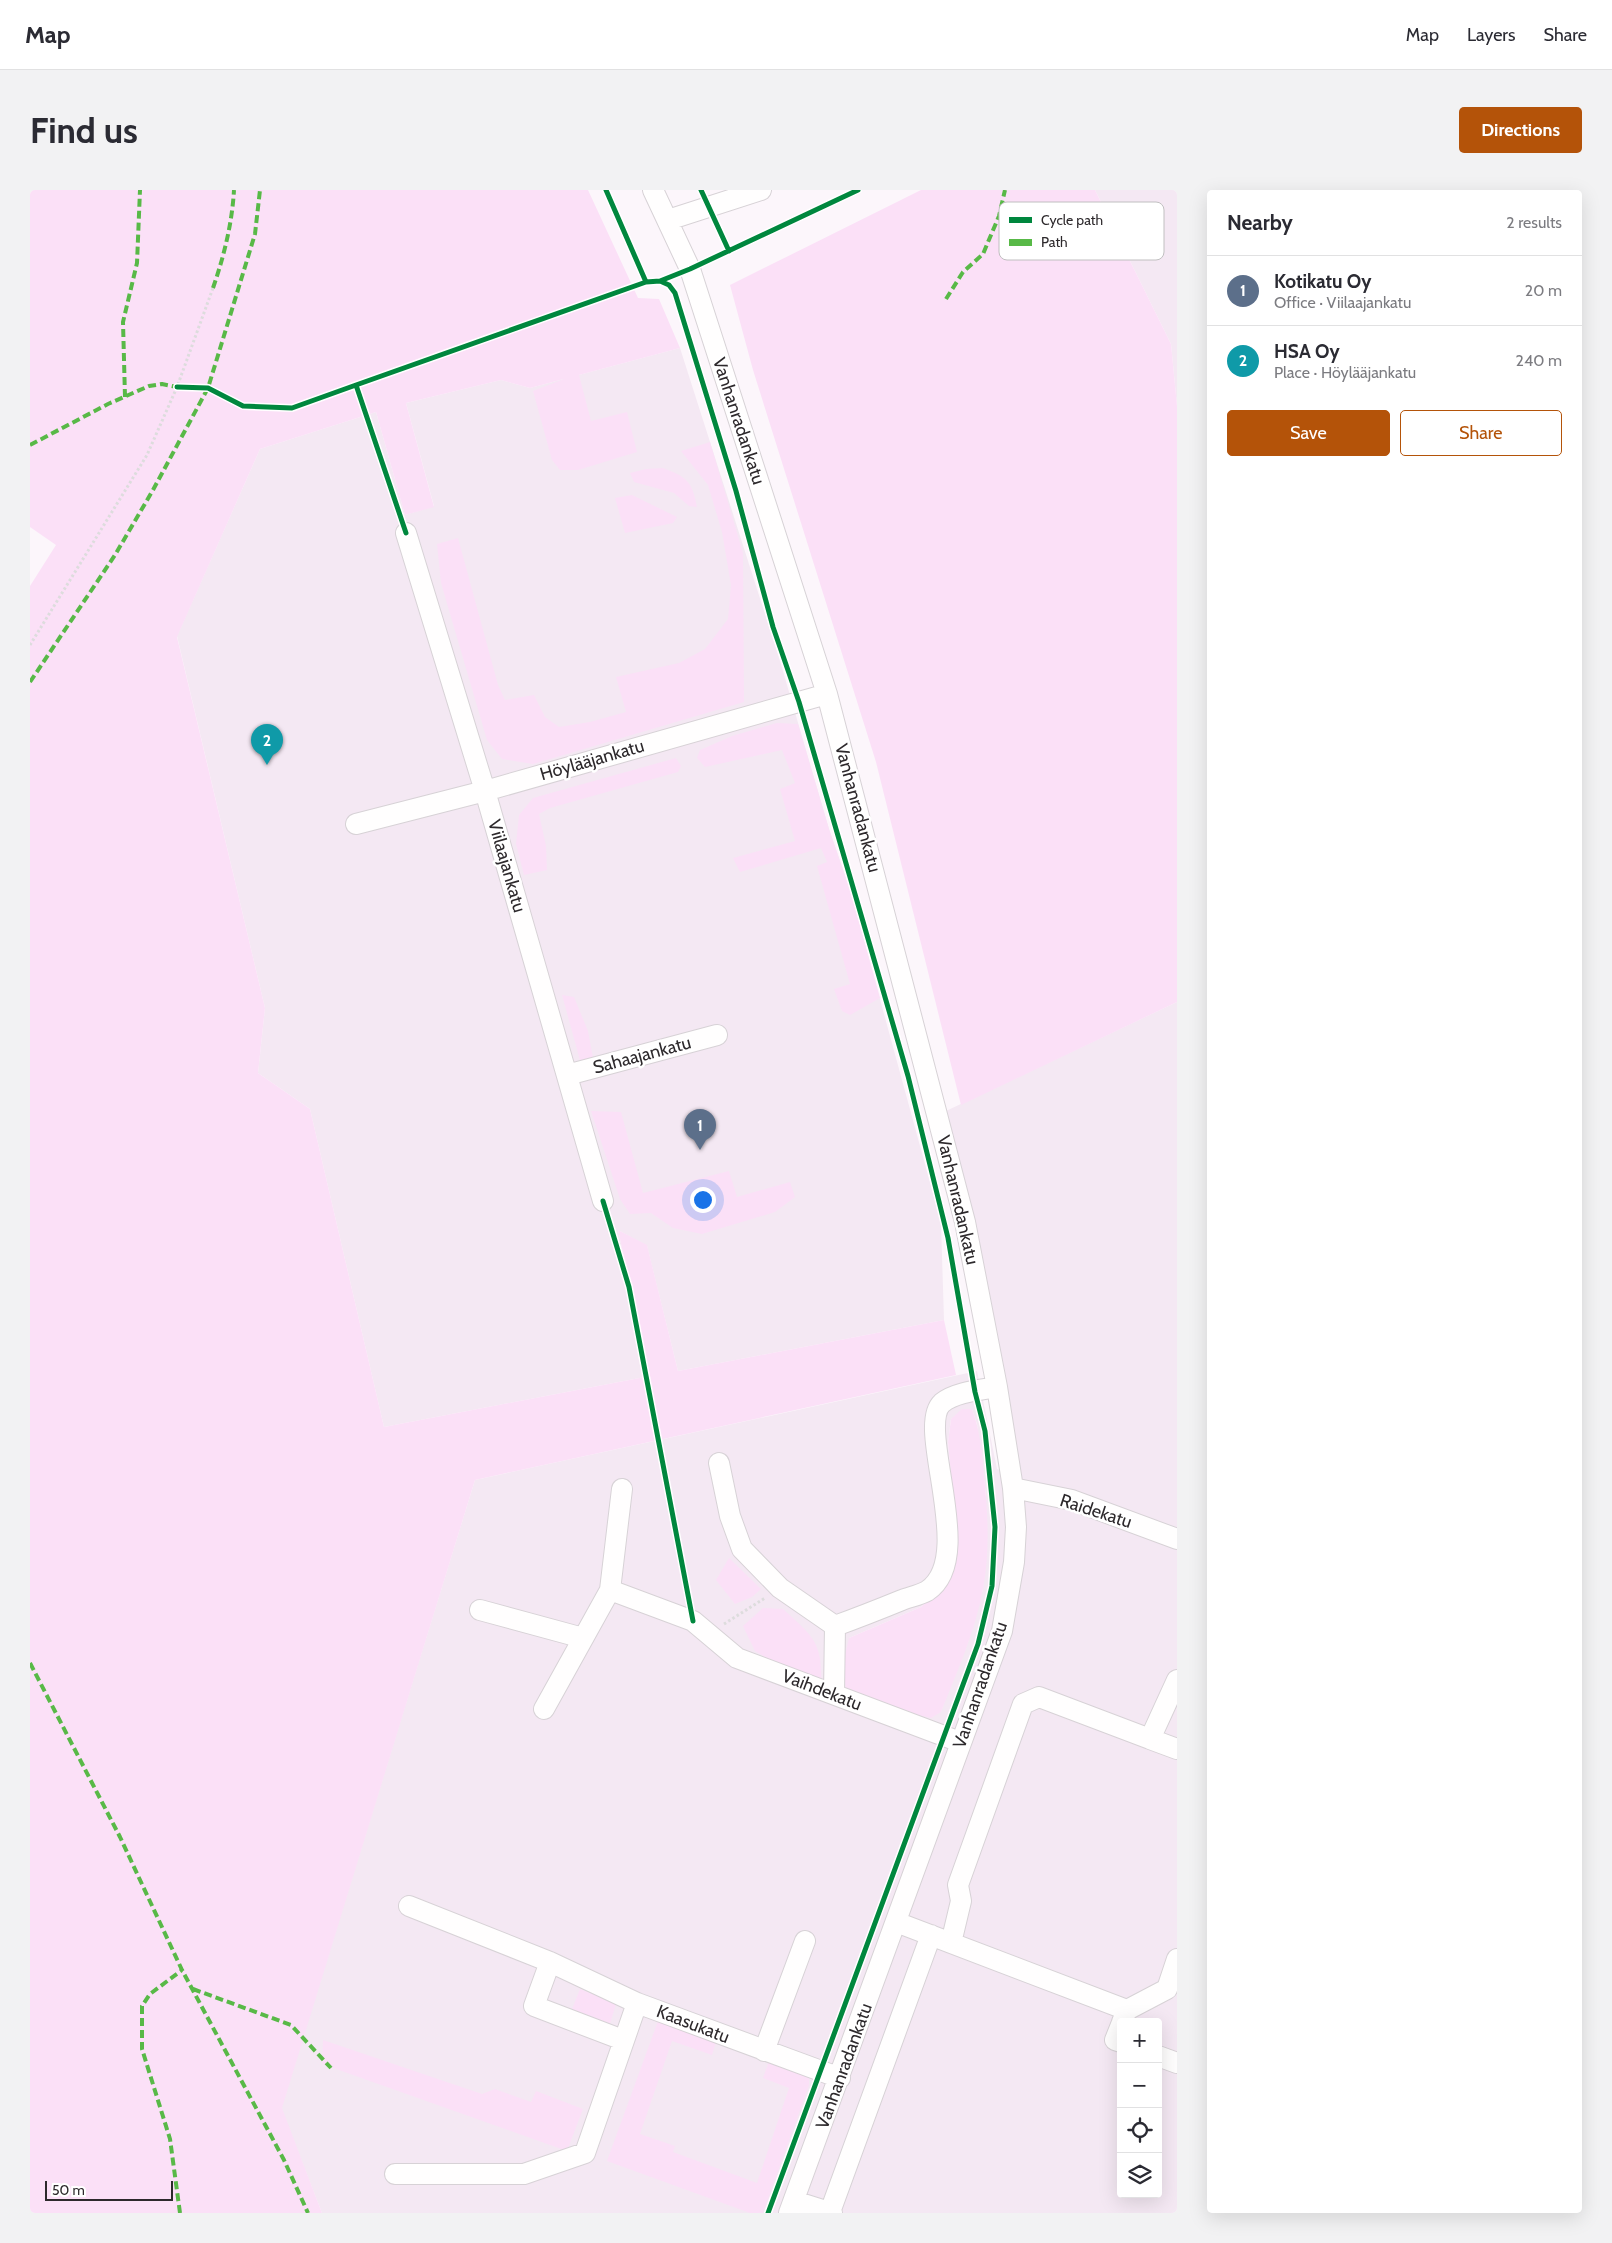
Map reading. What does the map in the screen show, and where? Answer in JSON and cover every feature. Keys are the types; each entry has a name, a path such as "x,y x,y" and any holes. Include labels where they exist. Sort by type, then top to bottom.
{"street":[{"name":"Vanhanradankatu","path":"653,190 690,269 828,694 963,1213 996,1387 1013,1488 1016,1527 1014,1562 1002,1631 792,2207"},
{"path":"668,220 760,190"},
{"name":"Viilaajankatu","path":"406,533 485,791 603,1201"},
{"name":"Höylääjankatu","path":"356,824 485,791 828,694"},
{"name":"Sahaajankatu","path":"567,1075 717,1035"},
{"path":"835,1626 928,1591 942,1575 948,1554 945,1504 937,1445 936,1412 941,1404 949,1398 996,1387"},
{"path":"719,1463 730,1516 742,1549 780,1588 835,1626"},
{"name":"Raidekatu","path":"1013,1488 1072,1500 1177,1539"},
{"path":"544,1709 610,1590 622,1489"},
{"name":"Vaihdekatu","path":"610,1590 693,1621 736,1658 960,1742"},
{"path":"480,1610 583,1638"},
{"path":"834,1694 835,1626"},
{"path":"1150,1739 1177,1680"},
{"path":"951,1942 961,1901 958,1885 1023,1704 1039,1697 1177,1749"},
{"name":"Kaasukatu","path":"409,1906 550,1962 637,2003 840,2078"},
{"path":"896,1922 951,1942 1121,2018"},
{"path":"792,2207 831,2213 931,1935"},
{"path":"764,2051 805,1940"},
{"path":"1124,2018 1167,1989 1177,1959"},
{"path":"550,1962 534,2006 623,2040"},
{"path":"395,2174 524,2174 585,2152 637,2003"},
{"path":"1162,2057 1177,2063"}],"path":[{"path":"30,645 146,455 177,387 213,288"},
{"path":"177,387 185,387"},
{"path":"708,1634 780,1588"}],"shaded area":[{"path":"30,190 588,190 638,298 659,299 680,348 579,375 591,421 627,412 637,452 578,470 560,470 552,460 533,391 564,379 530,388 501,380 406,403 434,507 405,515 376,412 260,449 177,637 265,1008 258,1073 310,1109 384,1427 650,1376 618,1230 647,1245 678,1371 944,1320 956,1375 475,1480 282,2108 322,2213 30,2213 30,586 56,545 30,527"},
{"path":"921,190 1095,190 1101,202 999,202 999,260 1130,260 1171,344 1177,406 1177,1002 961,1105 876,762 753,370 730,285"},
{"path":"1095,190 1177,190 1177,406 1171,344 1130,260 1164,260 1164,202 1101,202"},
{"path":"680,348 780,661 829,829 851,893 941,1223 944,1320 678,1371 647,1246 618,1230 650,1376 384,1427 310,1109 258,1073 265,1008 177,636 260,449 376,412 405,515 434,506 406,403 501,380 530,388"},
{"path":"710,442 743,553 744,702 533,764 502,759 487,740 441,583 437,544 458,538 498,685 505,700 534,695 545,717 559,727 590,722 626,712 616,677 679,663 705,649 728,619 731,585 722,532 708,485 681,451"},
{"path":"663,468 678,474 687,481 693,491 697,507 689,506 674,493 634,482 630,473 646,469"},
{"path":"632,495 677,517 673,523 625,533 615,498"},
{"path":"777,723 798,724 829,829 851,893 880,998 850,1015 842,1011 834,989 850,984 817,866 827,862 821,848 740,872 733,858 795,841 780,789 795,783 782,750 705,767 697,758 700,750 732,736"},
{"path":"676,758 681,766 678,772 550,808 539,814 546,846 547,870 524,875 516,844 519,815 533,798"},
{"path":"562,995 574,997 588,1031 593,1058 581,1064"},
{"path":"1177,1002 1177,2213 322,2213 281,2108 475,1480 977,1371 997,1469 1022,1477 991,1301 946,1111","holes":["972,1409 977,1424 986,1495 983,1589 968,1642 941,1711 849,1638 921,1607 950,1580 954,1534 954,1509 948,1442 951,1419"]},
{"path":"591,1111 621,1112 643,1193 729,1171 737,1197 790,1182 795,1197 775,1212 702,1234 673,1228 651,1213 630,1214 620,1199"},
{"path":"962,1409 972,1409 980,1442 987,1518 987,1561 980,1605 965,1652 941,1712 931,1718 913,1714 846,1690 843,1664 849,1638 921,1607 950,1580 954,1509 948,1442 951,1419"},
{"path":"729,1558 761,1589 752,1597 735,1604 716,1580"},
{"path":"763,1608 783,1609 808,1633 820,1657 821,1683 777,1664 755,1651 743,1626"},
{"path":"580,1989 616,2004 609,2027 571,2012"},
{"path":"658,2021 716,2042 712,2055 672,2041 640,2134 675,2146 673,2152 757,2183 789,2088 763,2078 769,2061 809,2078 809,2085 763,2213 750,2213 607,2161"},
{"path":"323,2040 482,2094 495,2089 531,2102 536,2091 583,2109 567,2151 322,2064"}],"marked path":[{"path":"125,397 123,322 137,263 140,190"},
{"path":"213,288 227,240 234,190"},
{"path":"30,682 115,555 153,490 208,388 255,234 260,190"},
{"path":"1002,202 1005,190"},
{"path":"946,299 963,272 983,254 999,216"},
{"path":"30,445 108,404 149,386 162,384 177,387"},
{"path":"30,1663 120,1837 182,1970 284,2160 308,2213"},
{"path":"180,2213 170,2139 142,2049 142,2006 150,1994 182,1970"},
{"path":"193,1989 291,2025 331,2068"}],"cycle path":[{"path":"606,190 646,282 660,281 690,269 858,190"},
{"path":"701,190 729,251"},
{"path":"660,281 669,285 675,293 736,491 773,627 799,702 908,1076 948,1238 975,1392 985,1431 995,1527 992,1586 978,1644 768,2213"},
{"path":"356,385 646,282"},
{"path":"177,387 208,388 243,406 292,408 356,385 406,533"},
{"path":"603,1201 629,1287 693,1621"}],"place":[{"name":"HSA Oy","path":"267,765"},
{"name":"Kotikatu Oy","path":"700,1150"}]}
